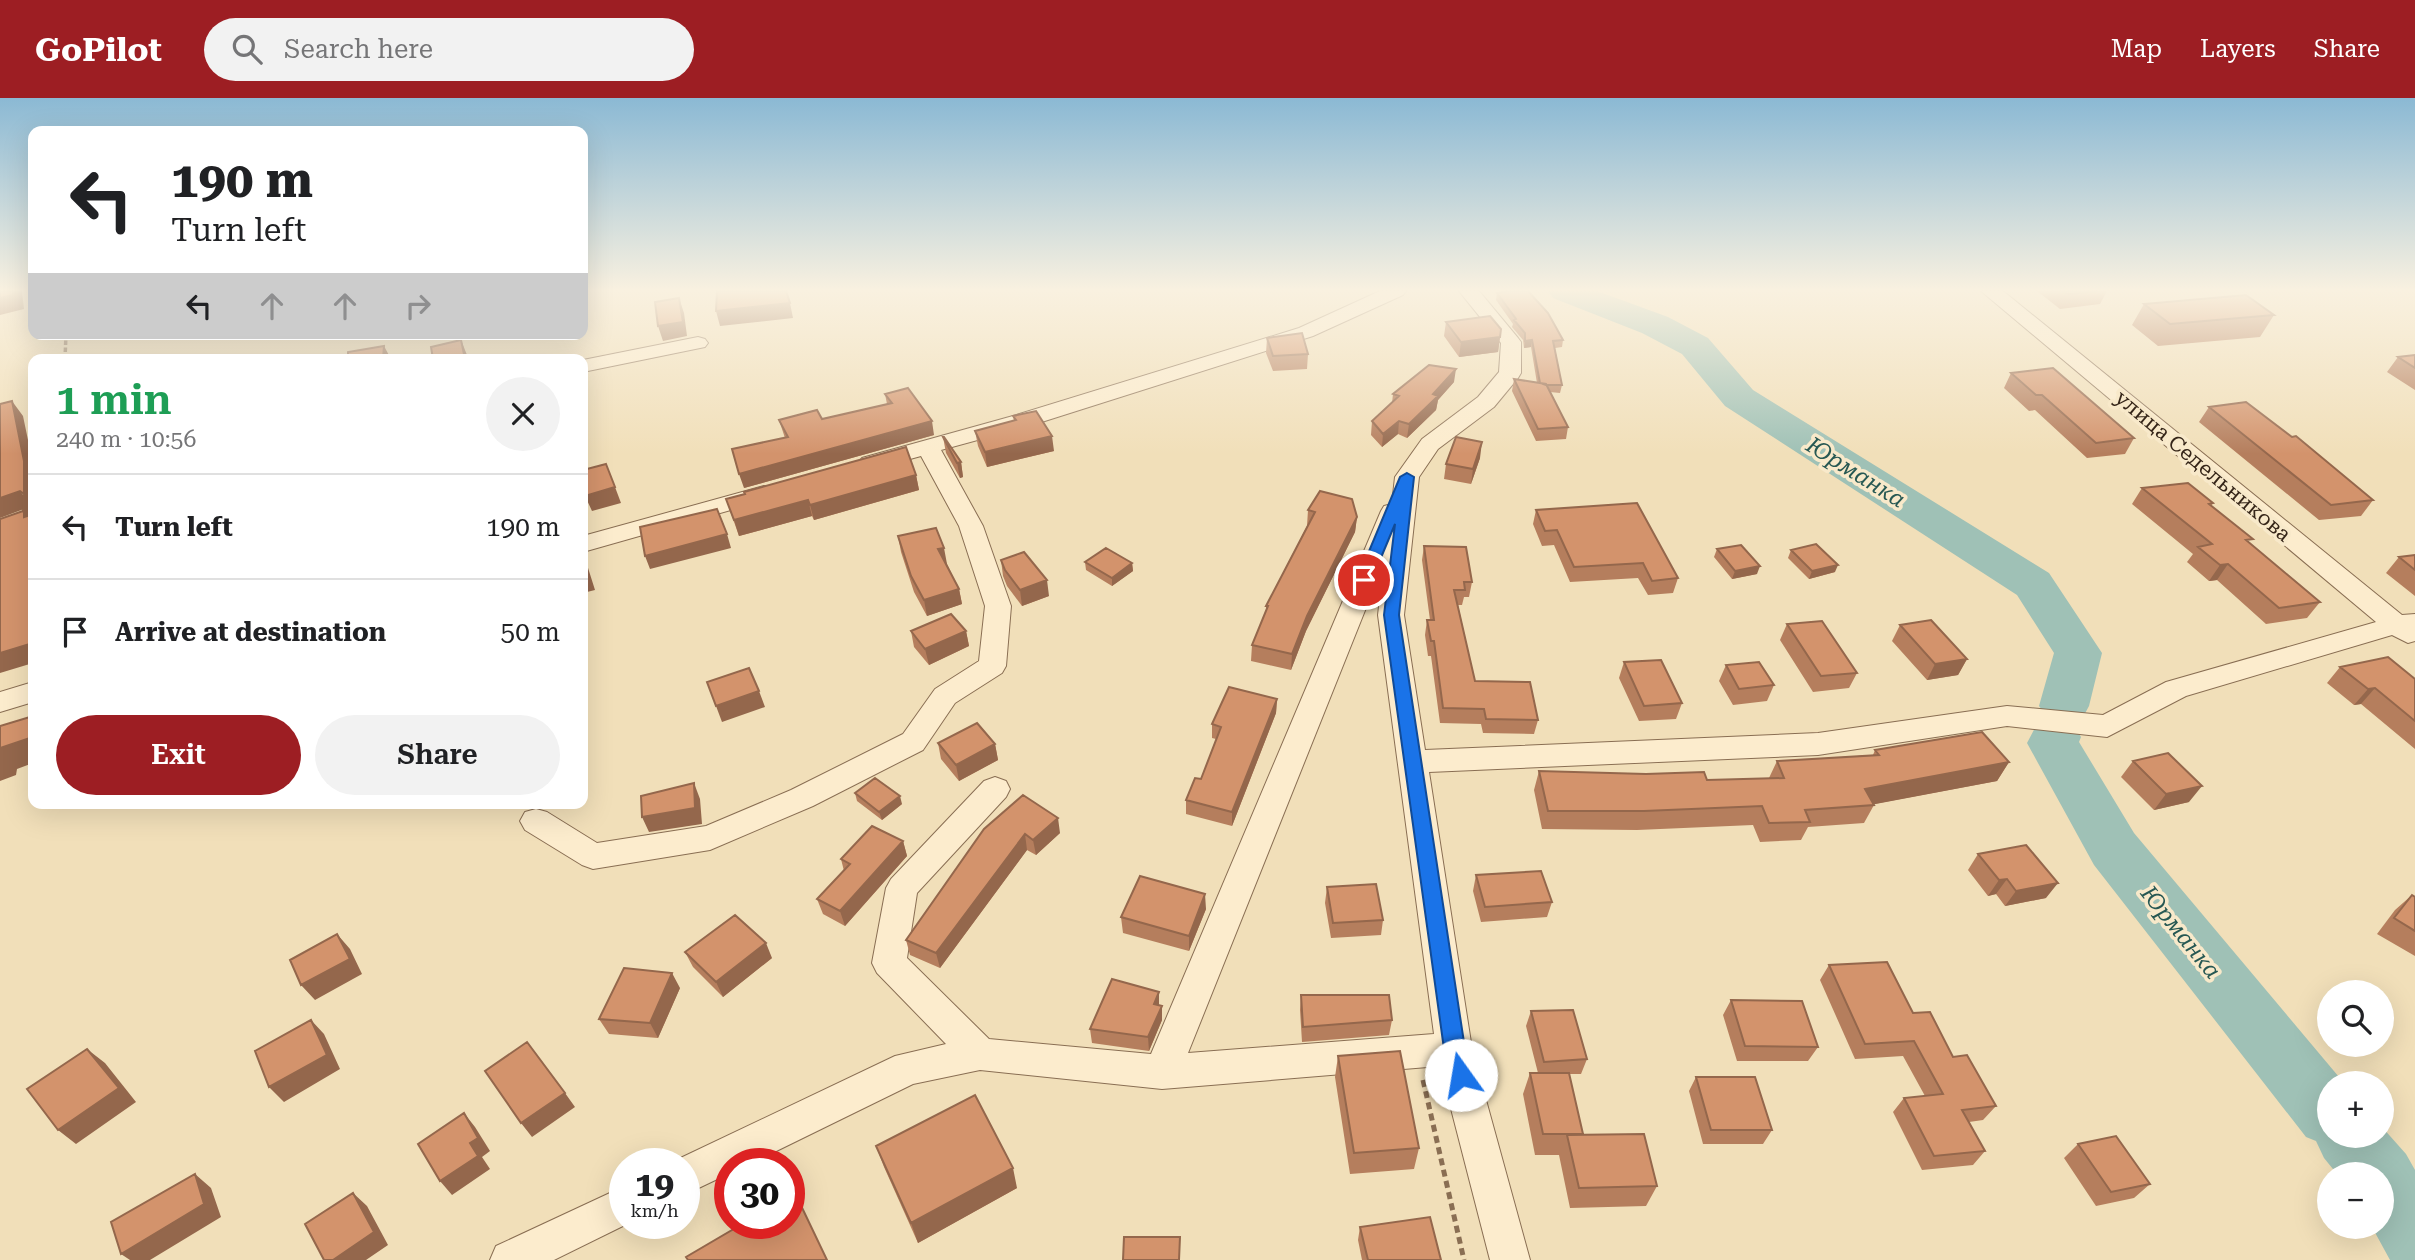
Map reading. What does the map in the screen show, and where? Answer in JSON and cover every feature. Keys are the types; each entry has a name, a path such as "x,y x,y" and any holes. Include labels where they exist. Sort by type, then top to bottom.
{"street":[{"path":"588,365 687,345"},
{"path":"849,469 1263,345"},
{"path":"1162,1072 1407,477 1430,444 1486,402 1510,373 1511,345"},
{"name":"улица Седельникова","path":"2058,345 2409,629"},
{"path":"536,821 593,856 710,838 802,798 913,743 944,696 992,666 998,606 971,526 928,447"},
{"path":"1407,477 1391,615 1454,1049 1510,1260"},
{"path":"588,543 782,488"},
{"path":"1413,762 1818,744 2007,716 2107,726 2176,689 2409,629"},
{"path":"0,702 28,694"},
{"path":"980,1054 889,963 902,888 995,789"},
{"path":"700,1168 908,1068 980,1054 1162,1072 1454,1049"},
{"path":"510,1260 609,1213"}],"path":[{"path":"1417,1052 1464,1260"}],"building":[{"path":"462,345 464,354 432,354 431,347"},
{"path":"1269,345 1305,345 1308,354 1273,356"},
{"path":"1533,345 1554,345 1562,385 1540,383"},
{"path":"384,346 383,354 348,352"},
{"path":"2415,355 2415,368 2398,357"},
{"path":"1429,365 1456,369 1433,394 1438,396 1409,424 1399,421 1383,434 1372,421 1399,396 1393,394"},
{"path":"2053,368 2134,438 2096,443 2042,395 2036,395 2011,373"},
{"path":"1514,379 1546,384 1568,427 1538,429"},
{"path":"908,388 932,421 739,474 732,449 788,437 779,420 817,410 822,419 892,403 885,394"},
{"path":"12,401 24,461 24,494 20,491 0,498 0,404"},
{"path":"2246,402 2292,437 2296,436 2373,500 2331,505 2209,407"},
{"path":"1036,411 1052,436 985,452 975,431 1016,420 1013,416"},
{"path":"944,437 961,462 957,463"},
{"path":"1456,437 1482,442 1473,469 1446,464"},
{"path":"906,447 916,475 810,505 808,500 734,520 726,499 745,494 744,492"},
{"path":"606,464 615,487 588,495 588,469"},
{"path":"2188,483 2213,503 2209,504 2253,539 2246,540 2320,602 2279,608 2228,564 2220,565 2198,547 2212,544 2142,488"},
{"path":"1320,491 1352,499 1357,517 1307,616 1292,654 1252,645 1266,606 1315,512 1308,510"},
{"path":"24,494 24,517 28,516 28,645 0,653 0,519 23,511"},
{"path":"1637,503 1678,578 1652,581 1643,563 1574,567 1557,530 1545,531 1536,510"},
{"path":"717,509 727,534 645,556 640,527"},
{"path":"936,528 944,548 938,549 959,589 924,600 911,576 898,536"},
{"path":"1816,544 1838,565 1812,571 1791,550"},
{"path":"1741,545 1760,566 1735,571 1717,549"},
{"path":"1424,546 1466,547 1472,582 1464,582 1465,590 1454,590 1475,681 1530,682 1538,720 1486,719 1484,709 1443,708 1434,641 1431,641 1427,620 1434,620"},
{"path":"1106,548 1132,563 1112,578 1085,562"},
{"path":"1024,552 1047,580 1020,590 1001,560"},
{"path":"2415,555 2415,570 2399,557"},
{"path":"951,614 966,631 925,649 911,631"},
{"path":"1931,620 1967,659 1935,664 1900,625"},
{"path":"1822,621 1857,673 1821,676 1787,624"},
{"path":"2388,657 2415,679 2415,721 2375,688 2368,689 2340,667"},
{"path":"1661,660 1682,703 1644,706 1624,662"},
{"path":"1759,662 1774,685 1739,689 1726,665"},
{"path":"749,668 759,691 716,706 707,682"},
{"path":"1229,687 1277,699 1232,812 1186,800 1195,778 1201,779 1221,727 1212,724"},
{"path":"28,718 28,739 0,748 0,726"},
{"path":"977,723 995,744 956,765 938,743"},
{"path":"1982,732 2009,762 1865,789 1874,805 1805,810 1810,822 1769,823 1762,806 1644,811 1548,811 1539,771 1646,774 1704,772 1707,780 1784,778 1777,761 1879,755 1875,750"},
{"path":"2168,753 2202,786 2166,794 2133,761"},
{"path":"875,778 900,796 879,812 855,793"},
{"path":"694,783 695,808 642,817 641,796"},
{"path":"1023,795 1058,818 1033,840 1025,834 936,953 906,940 984,829"},
{"path":"872,826 903,841 840,911 817,899 850,864 841,859"},
{"path":"2026,845 2058,883 2016,891 2007,879 1999,880 1978,854"},
{"path":"1541,871 1552,902 1485,907 1476,875"},
{"path":"1140,876 1205,894 1189,936 1121,917"},
{"path":"1376,884 1383,920 1333,923 1327,887"},
{"path":"2412,895 2415,897 2415,931 2394,918"},
{"path":"735,915 766,943 716,982 685,952"},
{"path":"337,934 350,959 301,985 290,960"},
{"path":"1887,962 1913,1013 1930,1012 1953,1057 1967,1055 1996,1106 1962,1110 1985,1151 1934,1156 1904,1098 1943,1094 1914,1041 1865,1044 1829,965"},
{"path":"624,968 672,973 650,1023 599,1019"},
{"path":"1112,979 1159,992 1154,1004 1162,1006 1148,1037 1090,1029"},
{"path":"1301,995 1389,995 1392,1020 1303,1027"},
{"path":"1731,1000 1802,1001 1818,1047 1745,1046"},
{"path":"1573,1010 1587,1059 1544,1062 1531,1011"},
{"path":"311,1020 327,1055 269,1087 255,1051"},
{"path":"527,1042 565,1093 521,1123 485,1071"},
{"path":"87,1049 119,1088 58,1130 27,1089"},
{"path":"1400,1051 1419,1148 1354,1153 1338,1056"},
{"path":"1530,1073 1569,1073 1583,1134 1543,1134"},
{"path":"1696,1077 1755,1077 1772,1130 1711,1130"},
{"path":"975,1095 1013,1168 911,1223 876,1146"},
{"path":"464,1113 478,1138 470,1143 478,1156 440,1181 418,1144"},
{"path":"1644,1134 1657,1186 1579,1188 1567,1135"},
{"path":"2116,1136 2150,1184 2111,1192 2078,1144"},
{"path":"195,1174 204,1204 121,1254 111,1222"},
{"path":"353,1193 374,1232 333,1260 324,1260 305,1224"},
{"path":"805,1214 827,1260 688,1260 686,1257 717,1239 805,1239"},
{"path":"1430,1217 1441,1260 1368,1260 1360,1227"},
{"path":"1124,1237 1180,1237 1179,1260 1123,1260"}],"waterway":[{"name":"Юрманка","path":"1694,345 1739,398 2033,584 2078,653 2064,706"},
{"name":"Юрманка","path":"2055,737 2053,743 2114,849 2317,1100"},
{"name":"Юрманка","path":"2357,1148 2369,1162"},
{"name":"Юрманка","path":"2394,1199 2415,1237"}],"route":[{"path":"1364,580 1407,477 1391,615 1454,1049 1461,1075"}]}
